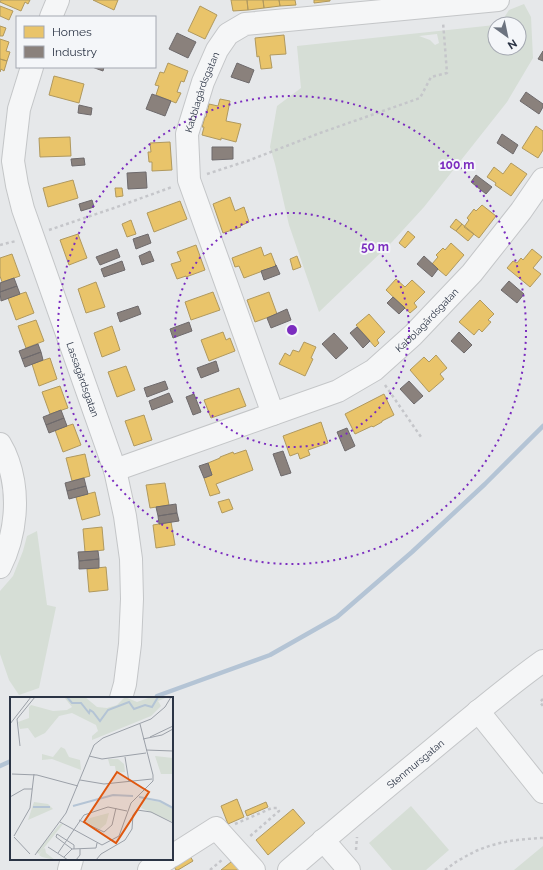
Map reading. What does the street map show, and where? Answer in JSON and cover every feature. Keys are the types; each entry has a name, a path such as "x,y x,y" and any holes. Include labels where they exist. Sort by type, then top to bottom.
{"street":[{"path":"51,16 58,0"},
{"name":"Kabblagårdsgatan","path":"273,414 189,180 187,134 203,82 217,50 228,34 245,24 498,0"},
{"name":"Lassagårdsgatan","path":"32,68 19,109 13,161 23,209 115,470 125,516 131,559 132,591 130,644 122,697"},
{"name":"Kabblagårdsgatan","path":"115,470 338,391 374,370 413,335 472,273 521,211 543,179"},
{"path":"0,444 8,461 15,496 15,516 12,535 0,567"},
{"name":"Stenmursgatan","path":"289,870 478,711 543,661"},
{"path":"478,711 513,746 540,782"},
{"path":"173,855 216,828 254,870"},
{"path":"323,840 349,870"},
{"path":"69,870 72,860"},
{"path":"149,870 165,860"}],"path":[{"path":"0,246 114,208 420,98 431,77 447,73 441,6"},
{"path":"383,381 421,437"},
{"path":"543,699 540,702 543,706"},
{"path":"218,831 272,808 277,808 279,811"},
{"path":"445,870 463,857 502,842 525,838 543,838"}],"shaded area":[{"path":"524,4 531,17 533,58 507,102 424,207 392,242 319,312 289,225 270,147 277,106 301,88 297,46 487,26 487,56 527,56 527,16 505,16 509,10","holes":["437,34 439,43 435,45 430,40 419,36"]},
{"path":"37,531 47,605 56,607 39,688 19,695 9,680 0,654 0,591 13,576 27,536"},
{"path":"411,806 449,850 426,870 392,870 369,843"},
{"path":"543,846 543,870 514,870"}],"building: Homes":[{"path":"1,0 30,0 28,4 25,2 21,11 0,2"},
{"path":"93,0 118,0 114,10"},
{"path":"231,0 247,0 248,10 233,11"},
{"path":"247,0 263,0 264,8 248,10"},
{"path":"263,0 279,0 280,6 264,8"},
{"path":"279,0 295,0 296,5 280,6"},
{"path":"314,0 330,0 330,1 314,3"},
{"path":"0,6 13,11 9,20 0,16"},
{"path":"200,6 217,15 205,39 188,31"},
{"path":"0,26 6,28 3,36 0,36"},
{"path":"284,35 286,54 270,55 272,68 261,69 259,56 257,57 255,38"},
{"path":"0,39 9,42 6,51 10,52 7,61 0,59"},
{"path":"0,59 7,61 4,71 1,69 0,72"},
{"path":"168,63 188,71 184,82 181,81 177,92 181,93 176,103 156,95 159,86 155,85 160,72 164,73"},
{"path":"54,76 84,84 79,103 49,95"},
{"path":"220,99 230,101 226,121 241,124 236,142 202,135 204,127 202,127 209,104 218,106"},
{"path":"536,126 543,131 543,150 538,158 522,148"},
{"path":"70,137 71,156 40,157 39,138"},
{"path":"170,142 172,170 152,171 152,162 149,162 148,152 151,152 150,143"},
{"path":"511,163 527,174 511,196 495,185 496,183 487,177 494,167 503,174"},
{"path":"73,180 78,198 48,207 43,188"},
{"path":"115,188 122,188 123,196 116,197"},
{"path":"230,197 235,211 244,207 249,222 240,226 241,227 223,233 213,204"},
{"path":"180,201 187,219 154,232 147,213"},
{"path":"482,205 496,216 479,238 464,227 469,220 467,218 474,209 476,211"},
{"path":"456,219 462,224 456,231 450,227"},
{"path":"131,220 136,234 127,237 122,224"},
{"path":"462,224 474,234 468,241 456,231"},
{"path":"408,231 415,237 405,248 399,243"},
{"path":"78,234 87,258 69,265 60,240"},
{"path":"451,243 464,255 446,276 432,264 438,257 436,255 443,248 445,250"},
{"path":"196,245 205,270 177,279 171,264 181,261 177,252"},
{"path":"261,247 264,256 271,253 276,266 244,278 239,266 235,267 232,258"},
{"path":"532,249 542,257 533,268 541,274 530,287 507,268 513,261 517,263 521,258 523,260"},
{"path":"12,254 20,276 2,282 0,276 0,258"},
{"path":"297,256 301,267 293,270 290,259"},
{"path":"396,279 405,287 412,280 425,292 414,303 417,307 410,313 386,290"},
{"path":"96,282 105,307 86,313 78,289"},
{"path":"26,292 34,313 16,320 8,298"},
{"path":"213,292 220,310 191,320 185,302"},
{"path":"269,292 277,314 255,322 247,300"},
{"path":"480,300 494,314 488,320 491,322 482,332 479,329 474,335 459,322"},
{"path":"369,314 385,332 377,340 379,343 375,347 356,325"},
{"path":"36,320 44,341 26,348 18,326"},
{"path":"112,326 120,350 102,357 94,333"},
{"path":"223,332 226,340 230,338 235,351 209,361 201,340"},
{"path":"304,342 316,347 311,358 313,359 305,376 279,364 285,353 290,356 293,350 299,352"},
{"path":"436,355 447,368 440,374 444,379 429,392 410,370 424,357 429,362"},
{"path":"50,358 57,379 39,386 32,364"},
{"path":"126,366 135,390 117,397 108,372"},
{"path":"60,386 68,408 50,414 42,392"},
{"path":"239,388 246,406 211,418 204,400"},
{"path":"384,394 394,415 373,427 372,426 355,434 345,414"},
{"path":"144,415 152,440 134,446 125,421"},
{"path":"321,422 328,443 308,450 310,455 300,459 298,453 290,456 283,436"},
{"path":"73,424 81,445 63,452 55,430"},
{"path":"246,450 253,470 216,484 220,493 210,496 204,478 212,475 208,463 233,452 234,454"},
{"path":"85,454 90,476 72,481 66,458"},
{"path":"165,483 169,505 150,508 146,485"},
{"path":"95,492 100,515 82,520 76,497"},
{"path":"229,499 233,509 222,513 218,502"},
{"path":"171,522 175,545 156,548 153,525"},
{"path":"102,527 104,550 85,552 83,529"},
{"path":"106,567 108,590 89,592 87,569"},
{"path":"237,799 244,817 228,824 221,806"},
{"path":"266,802 268,807 247,816 245,811"},
{"path":"293,809 305,823 268,855 256,840"},
{"path":"188,853 193,861 176,870 172,863"},
{"path":"231,862 239,870 221,870"}],"building: Industry":[{"path":"177,33 196,42 188,58 169,49"},
{"path":"543,51 543,61 538,59"},
{"path":"237,63 254,70 249,83 231,77"},
{"path":"95,68 104,68 103,71"},
{"path":"526,92 543,104 539,114 520,101"},
{"path":"152,94 171,101 165,116 146,109"},
{"path":"79,105 92,108 91,115 78,113"},
{"path":"502,134 518,145 513,154 497,143"},
{"path":"212,147 233,147 233,159 212,160"},
{"path":"84,158 85,165 72,166 71,159"},
{"path":"146,172 147,188 128,189 127,173"},
{"path":"476,175 492,187 486,194 471,182"},
{"path":"92,200 94,207 81,211 79,204"},
{"path":"148,234 151,243 136,249 133,239"},
{"path":"117,249 120,257 100,265 96,257"},
{"path":"150,251 154,261 142,265 139,256"},
{"path":"424,256 438,269 432,277 417,264"},
{"path":"122,261 125,270 104,277 101,269"},
{"path":"276,265 280,274 264,280 261,271 276,266"},
{"path":"14,278 17,286 0,292 0,283"},
{"path":"509,281 524,294 517,303 501,290"},
{"path":"17,286 20,294 1,301 0,292"},
{"path":"393,297 405,308 399,314 387,303"},
{"path":"138,306 141,314 120,322 117,313"},
{"path":"287,309 291,320 271,328 267,318"},
{"path":"189,322 192,331 173,338 170,329"},
{"path":"357,327 370,341 363,348 350,333"},
{"path":"459,332 472,345 464,353 451,341"},
{"path":"334,333 348,348 336,359 322,344"},
{"path":"38,344 41,352 22,359 19,351"},
{"path":"41,352 43,360 25,367 22,359"},
{"path":"216,361 219,371 201,378 197,368"},
{"path":"165,381 168,389 147,397 144,388"},
{"path":"409,381 423,396 414,404 400,389"},
{"path":"169,393 173,402 152,410 149,401"},
{"path":"194,394 201,412 193,415 186,397"},
{"path":"61,410 64,418 46,425 43,417"},
{"path":"64,418 67,426 49,433 46,425"},
{"path":"347,428 355,446 345,451 337,432"},
{"path":"283,451 291,473 281,476 273,454"},
{"path":"208,463 212,475 204,478 199,466"},
{"path":"84,478 86,486 67,491 65,483"},
{"path":"86,486 88,494 69,499 67,491"},
{"path":"176,504 177,513 158,516 156,507"},
{"path":"177,513 179,521 159,524 158,516"},
{"path":"98,551 99,559 79,561 78,552"},
{"path":"99,559 99,568 79,569 79,561"}],"waterway":[{"path":"157,696 270,655 337,617 412,552 485,484 543,426"},
{"path":"0,766 10,761"}]}
